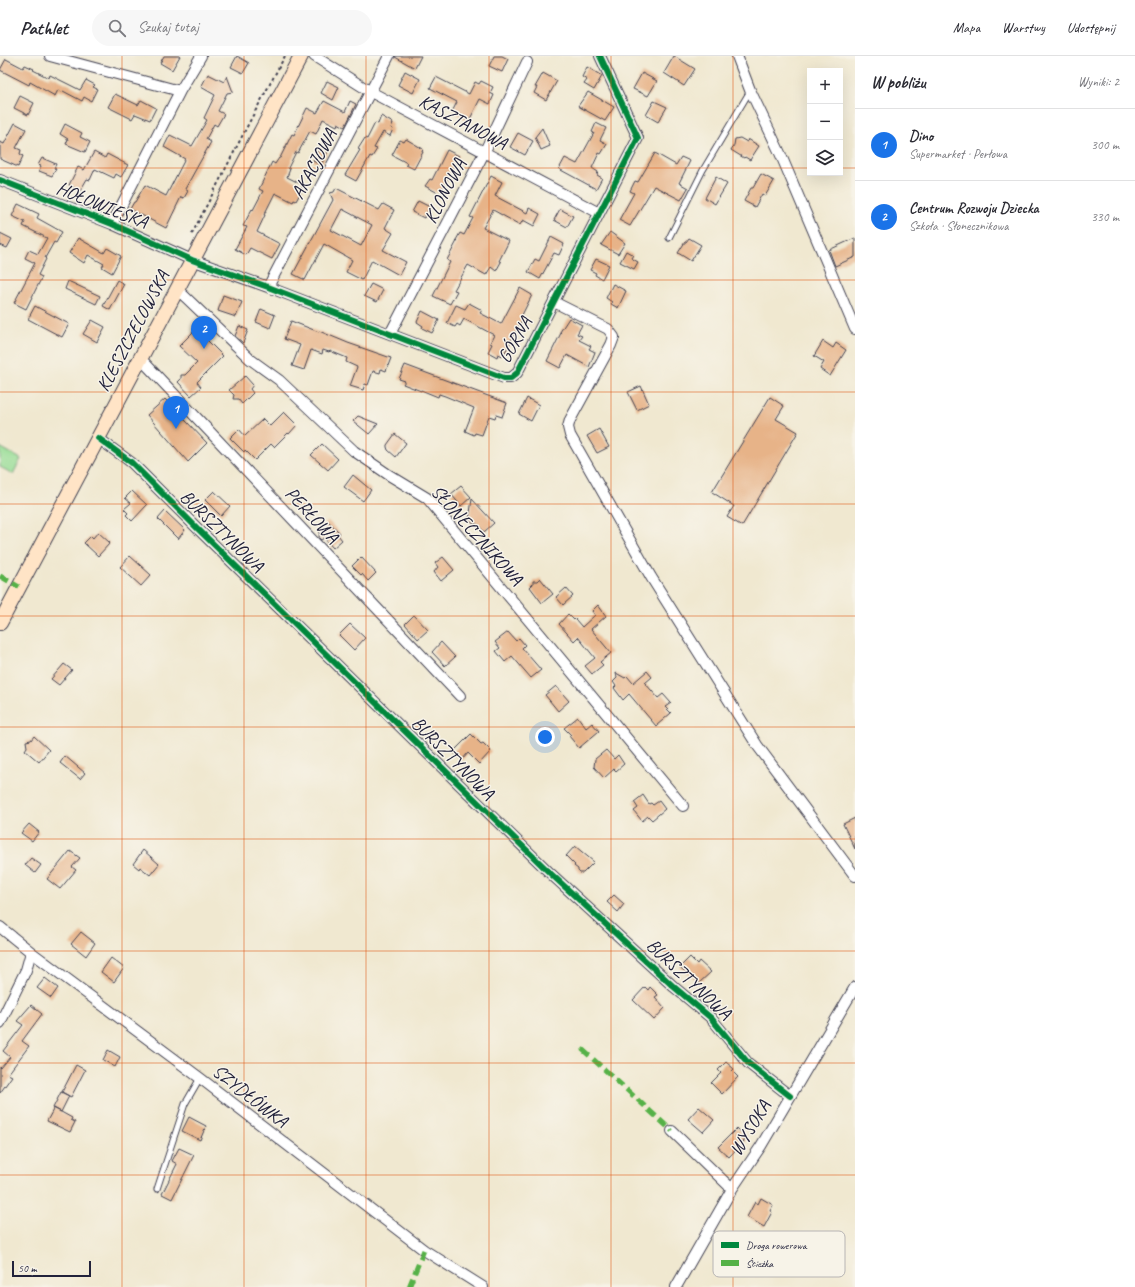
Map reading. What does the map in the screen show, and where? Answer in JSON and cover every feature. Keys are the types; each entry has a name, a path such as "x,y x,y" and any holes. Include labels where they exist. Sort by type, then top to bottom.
{"main road":[{"name":"KLESZCZELOWSKA","path":"0,623 177,289 186,257 299,57"}],"street":[{"path":"50,56 180,92"},
{"path":"112,224 200,56"},
{"name":"KASZTANOWA","path":"314,56 371,92 599,213"},
{"name":"AKACJOWA","path":"268,287 389,56"},
{"name":"GÓRNA","path":"186,257 504,378 510,378 517,373 638,138 600,56"},
{"path":"736,56 750,90 780,153 855,329"},
{"name":"KLONOWA","path":"390,334 484,152 527,62"},
{"name":"HOŁOWIESKA","path":"0,180 112,224 186,257"},
{"name":"SŁONECZNIKOWA","path":"177,289 250,359 279,380 354,451 389,475 427,498 683,806"},
{"path":"554,302 608,329 614,337 570,420 568,427 570,435 651,577 757,745 855,876"},
{"name":"PERŁOWA","path":"140,358 460,696"},
{"name":"BURSZTYNOWA","path":"98,438 132,463 551,874 674,987 711,1018 748,1063 790,1096"},
{"name":"SZYDŁÓWKA","path":"0,927 424,1250 483,1287"},
{"path":"0,1022 26,970 31,952"},
{"name":"WYSOKA","path":"676,1287 732,1189 761,1146 855,987"},
{"path":"672,1131 732,1189"}],"lane":[{"path":"669,238 704,170 750,90"},
{"path":"156,1190 185,1104 200,1078"}],"path":[{"path":"186,257 250,119 285,56"}],"green space":[{"path":"0,447 21,459 13,474 0,467"}],"building":[{"path":"164,56 180,56 172,70 160,63"},
{"path":"237,56 249,63 243,73 231,67"},
{"path":"395,56 421,56 415,68"},
{"path":"494,56 502,56 508,59 502,72 489,66"},
{"path":"674,56 695,69 684,86 664,73"},
{"path":"6,59 23,68 25,65 49,78 50,75 80,90 86,80 95,85 93,87 97,89 91,101 84,97 82,101 58,90 55,96 30,82 29,85 0,70"},
{"path":"587,67 602,76 594,90 584,84 587,80 582,77"},
{"path":"405,71 420,79 413,93 398,85"},
{"path":"543,73 557,81 546,100 534,93 537,87 535,87"},
{"path":"642,73 657,81 648,96 633,89"},
{"path":"208,74 224,82 227,76 233,92 227,93 218,111 224,114 217,126 214,124 206,139 211,142 185,189 188,191 184,198 181,197 166,228 130,209 145,185 166,196 185,159 164,147 170,135 192,146 207,120 204,118 215,95 201,87"},
{"path":"436,77 469,94 475,82 479,84 481,81 493,87 490,93 494,95 490,104 480,99 469,121 452,112 457,102 430,88"},
{"path":"327,81 339,87 333,100 321,93"},
{"path":"588,92 614,107 605,121 578,106"},
{"path":"115,94 138,105 141,100 156,108 150,120 135,114 132,119 108,107"},
{"path":"20,96 34,103 28,115 14,108"},
{"path":"324,101 345,112 350,101 356,104 345,127 338,123 337,126 323,119 316,134 310,131 298,153 296,152 288,168 290,169 287,177 303,185 301,188 303,188 296,201 294,200 293,202 275,193 257,232 280,244 272,259 250,248 246,255 235,249 247,227 243,226 263,191 259,189 272,162 275,164 280,158 292,134 294,135 307,108 317,113"},
{"path":"654,101 667,107 658,122 646,115"},
{"path":"381,116 393,123 391,128 393,129 390,136 383,132 374,148 377,149 372,157 370,156 356,181 345,175 360,150 358,149 365,138 367,139 375,123 378,124"},
{"path":"15,123 26,129 16,148 21,150 20,154 23,156 18,167 0,159 0,142 4,144"},
{"path":"596,123 606,128 600,140 607,144 601,154 599,153 592,168 598,172 597,175 602,178 596,189 559,169 565,158 577,164 594,133 592,132"},
{"path":"65,124 82,133 80,137 90,142 85,152 66,144 68,139 60,134"},
{"path":"542,128 550,146 541,150 535,137"},
{"path":"518,133 533,141 525,155 510,147"},
{"path":"740,138 747,142 748,139 759,146 750,160 731,150 735,139"},
{"path":"406,139 423,149 423,152 414,169 406,165 407,163 392,155 400,140 404,142"},
{"path":"320,147 328,151 321,165 313,161"},
{"path":"447,150 459,156 440,194 425,186 430,179 432,180"},
{"path":"94,152 105,158 107,154 128,165 121,177 116,174 114,178 95,169 90,180 87,179 80,191 69,185 78,167 84,170"},
{"path":"655,153 676,165 681,157 690,161 679,183 688,188 681,200 654,186 630,226 619,220 634,193 630,191 635,181 638,182"},
{"path":"42,158 56,164 54,168 56,169 52,176 39,171 41,166 38,165"},
{"path":"761,174 774,181 765,196 762,194 755,207 744,201"},
{"path":"491,176 502,182 495,196 527,213 529,208 540,214 534,226 523,220 520,225 493,210 483,228 509,241 499,261 501,262 496,271 491,267 486,275 468,265 454,290 457,291 450,304 433,296 450,262 447,260 457,241 456,240 460,233 464,235 473,218 470,217"},
{"path":"716,177 727,184 715,204 705,198"},
{"path":"336,188 379,210 383,204 394,210 385,228 393,233 383,250 406,262 399,275 372,260 362,280 346,272 352,260 324,244 305,280 293,274 333,200 330,193 334,192","holes":["342,209 372,225 361,246 331,230"]},
{"path":"418,201 430,207 424,218 412,212"},
{"path":"18,204 39,214 37,218 62,232 56,243 54,242 45,258 46,259 38,275 42,277 26,309 14,303 35,263 25,258 29,250 38,254 47,238 23,226 25,222 12,216"},
{"path":"560,209 573,216 567,227 554,220"},
{"path":"610,232 625,243 618,254 601,245"},
{"path":"0,233 12,239 7,248 0,245"},
{"path":"551,237 564,244 559,255 554,253 540,279 528,272 535,259 539,261"},
{"path":"78,238 104,253 107,248 121,256 112,273 102,267 104,264 88,255 84,263 69,253"},
{"path":"689,238 701,245 691,261 678,253"},
{"path":"855,238 855,257 835,266 829,250"},
{"path":"626,251 633,255 631,258 638,262 634,269 620,262"},
{"path":"596,259 609,265 602,279 590,270"},
{"path":"117,280 124,284 110,310 103,306"},
{"path":"68,281 100,296 96,304 65,289"},
{"path":"371,284 383,290 377,302 364,296"},
{"path":"613,284 626,291 618,308 611,304 612,302 606,298"},
{"path":"520,288 532,295 521,317 523,318 503,356 498,354 497,357 488,352 494,335 464,319 460,326 457,324 455,327 447,323 456,305 465,309 469,303 482,310 480,313 501,324"},
{"path":"223,295 242,302 236,317 218,311"},
{"path":"35,306 69,324 62,337 28,319"},
{"path":"261,309 275,315 270,328 256,322"},
{"path":"422,311 439,320 432,333 422,328 423,326 417,322"},
{"path":"569,318 582,325 577,334 582,336 579,340 591,346 589,349 595,352 589,367 567,355 560,368 547,361 561,333 560,332"},
{"path":"92,320 105,327 97,342 83,334"},
{"path":"291,321 391,358 386,371 381,369 380,373 373,371 368,385 365,384 363,390 350,386 357,367 346,362 347,358 330,351 323,350 322,354 311,350 304,370 292,366 300,345 284,339"},
{"path":"239,326 248,330 243,343 235,336"},
{"path":"196,329 223,356 197,382 201,387 191,396 178,382 181,379 181,375 185,375 197,363 179,346"},
{"path":"823,341 833,348 836,343 846,350 830,376 820,369 824,362 814,356"},
{"path":"405,365 507,403 502,417 496,415 495,418 489,416 482,435 475,433 474,435 465,431 474,408 445,396 439,394 438,397 403,384 405,381 399,379"},
{"path":"245,376 253,385 250,389 253,393 242,404 238,399 233,399 234,395 229,390"},
{"path":"641,386 649,404 637,410 628,392"},
{"path":"770,397 784,406 776,419 798,432 742,526 727,517 734,506 712,492"},
{"path":"527,398 539,405 531,421 519,414"},
{"path":"165,399 207,443 188,462 147,415"},
{"path":"284,412 297,425 274,447 271,444 255,460 245,450 244,452 230,438 239,429 245,436 263,419 270,426"},
{"path":"358,416 378,424 369,434 353,421"},
{"path":"599,429 609,447 597,453 587,436"},
{"path":"395,434 406,443 396,457 388,450 387,447"},
{"path":"322,444 338,459 328,470 311,455"},
{"path":"353,475 371,490 363,501 344,487"},
{"path":"461,486 471,497 461,506 451,494"},
{"path":"132,491 147,505 132,521 126,515 128,513 124,509 131,503 125,498"},
{"path":"214,491 230,506 221,516 205,500"},
{"path":"472,499 494,523 484,532 477,524 472,523 469,520"},
{"path":"165,511 185,530 178,539 158,519"},
{"path":"328,521 340,533 338,535 342,540 333,548 324,538 321,540 319,538 320,529"},
{"path":"98,532 110,543 98,556 84,543 91,536 93,538"},
{"path":"130,556 151,575 141,586 120,567"},
{"path":"361,557 376,573 368,581 352,566"},
{"path":"443,557 454,570 441,581 434,572 438,567 435,563"},
{"path":"540,578 553,594 542,603 530,587 533,584 533,581 537,581"},
{"path":"566,588 573,596 563,605 556,597"},
{"path":"598,605 606,616 591,629 611,653 600,662 603,665 592,674 585,666 595,658 578,637 574,641 559,624 568,614 582,627 595,615 592,611"},
{"path":"414,615 428,630 418,639 405,624"},
{"path":"350,624 365,638 354,650 339,635"},
{"path":"508,632 516,641 519,638 525,645 522,648 541,670 531,678 512,656 505,662 496,651 500,648 495,642"},
{"path":"441,642 455,657 445,666 432,652"},
{"path":"64,664 72,670 59,685 51,679"},
{"path":"647,671 652,677 645,683 658,698 663,694 671,703 665,707 671,713 656,726 629,694 623,700 614,688 616,686 613,682 617,678 616,673 625,678 627,676 633,683"},
{"path":"556,686 569,701 558,711 545,695"},
{"path":"578,717 586,728 592,723 599,731 579,748 569,736 571,735 564,728"},
{"path":"471,734 491,751 479,764 468,753 462,760 453,752"},
{"path":"34,736 49,750 39,762 25,750 27,747 26,741 31,740"},
{"path":"606,750 614,759 618,755 624,764 616,771 614,769 604,778 594,767 595,759"},
{"path":"65,756 85,773 80,779 60,763"},
{"path":"643,795 649,804 651,803 653,805 659,801 665,809 652,820 648,816 642,821 634,811 638,808 634,802"},
{"path":"855,818 855,849 843,824"},
{"path":"29,824 39,832 32,841 21,833"},
{"path":"575,846 594,862 583,873 578,871 578,869 574,866 575,865 566,856"},
{"path":"143,850 159,864 150,875 140,867 139,869 133,864"},
{"path":"70,851 80,858 72,867 76,870 60,889 47,879"},
{"path":"31,858 41,865 35,873 25,865"},
{"path":"614,895 624,904 618,912 607,902"},
{"path":"81,932 95,943 86,956 71,944"},
{"path":"690,957 697,964 699,961 711,972 699,983 689,973 688,974 680,967"},
{"path":"111,958 124,968 114,982 101,972"},
{"path":"45,978 58,988 51,998 37,988"},
{"path":"645,987 648,990 650,987 658,995 655,997 665,1008 654,1020 633,1000"},
{"path":"31,1005 42,1014 22,1041 29,1046 8,1074 12,1076 0,1093 0,1067 1,1068 10,1057 3,1051 23,1025 17,1021"},
{"path":"108,1050 120,1057 115,1067 103,1060"},
{"path":"726,1062 734,1069 732,1071 738,1077 722,1094 711,1083 721,1073 718,1070"},
{"path":"76,1065 85,1070 71,1097 62,1092"},
{"path":"61,1092 69,1096 61,1112 53,1108"},
{"path":"699,1107 714,1120 703,1132 688,1119"},
{"path":"54,1108 72,1118 71,1120 75,1122 70,1132 47,1121"},
{"path":"189,1117 206,1126 200,1140 182,1131"},
{"path":"737,1128 747,1138 729,1157 718,1147"},
{"path":"179,1148 194,1155 172,1199 162,1194 177,1164 172,1161"},
{"path":"761,1198 773,1205 770,1211 772,1212 764,1227 747,1217 755,1202 758,1204"}],"marked path":[{"path":"0,576 19,587"},
{"path":"582,1049 672,1131"},
{"path":"409,1287 424,1250"}],"cycle path":[{"path":"0,180 112,224 192,260 268,287 504,378 511,378 517,373 638,138 600,56"},
{"path":"98,438 132,463 551,874 674,987 711,1018 748,1063 790,1096"}],"place":[{"name":"Centrum Rozwoju Dziecka","path":"204,349"},
{"name":"Dino","path":"176,429"}]}
